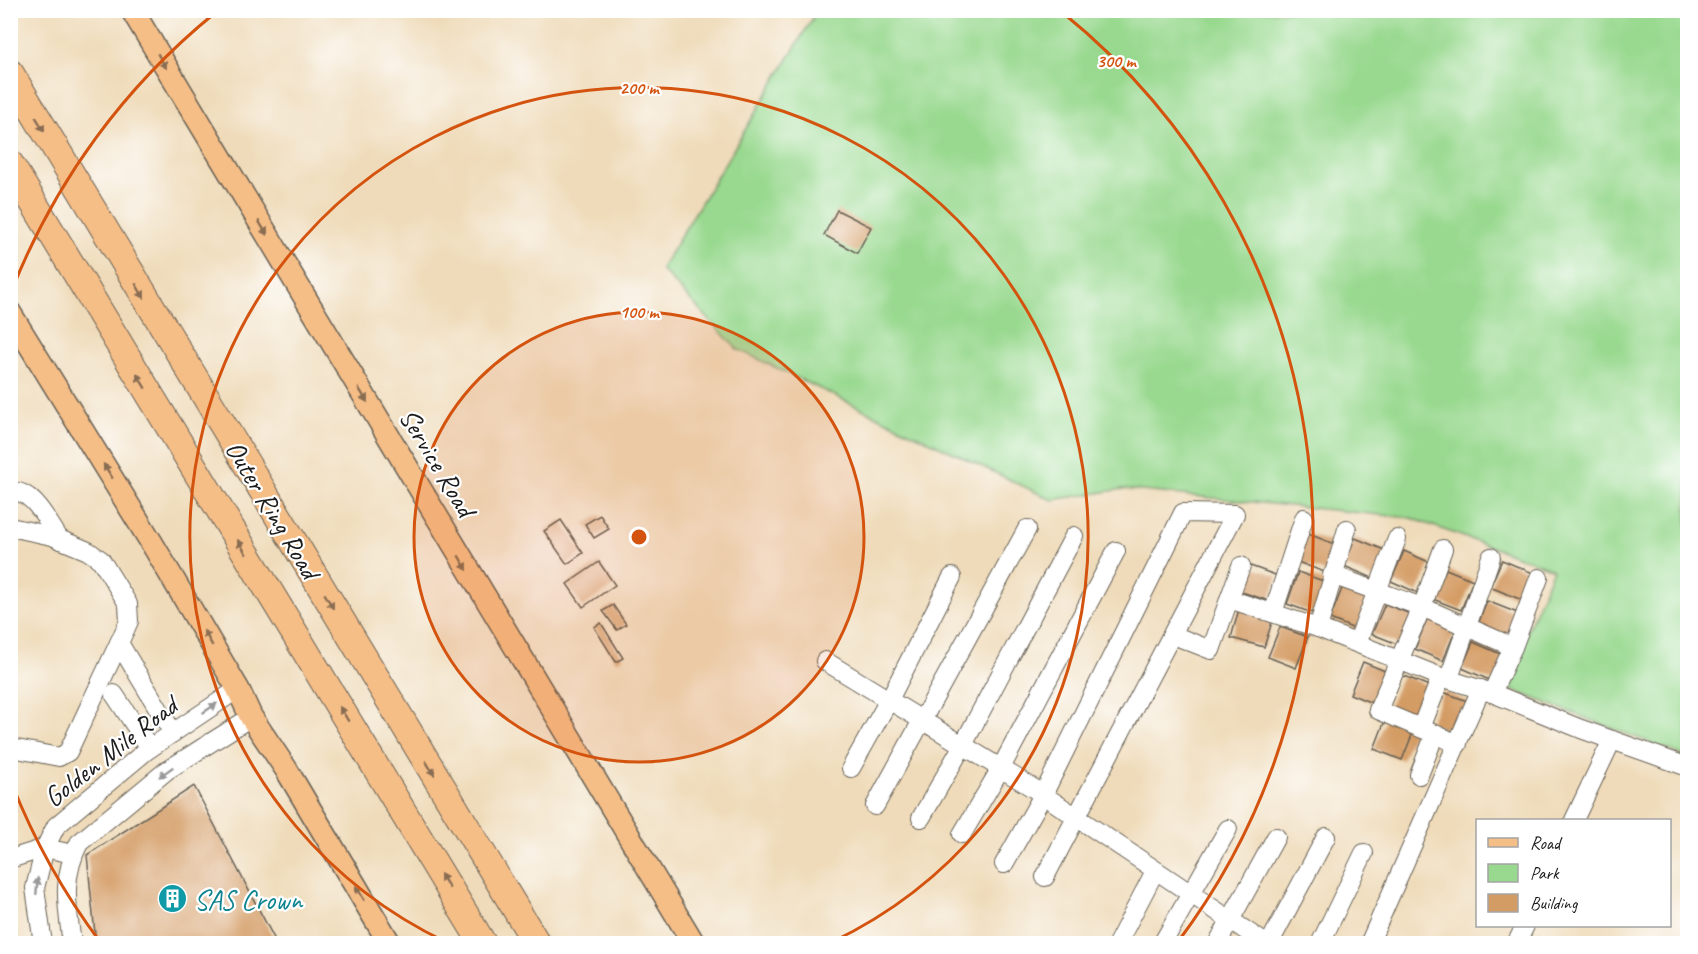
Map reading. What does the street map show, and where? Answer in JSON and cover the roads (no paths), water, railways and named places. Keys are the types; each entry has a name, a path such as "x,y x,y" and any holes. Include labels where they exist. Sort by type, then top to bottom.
{"highway":[{"name":"Outer Ring Road","path":"10,73 537,944"},
{"name":"Outer Ring Road","path":"10,164 483,944"}],"main road":[{"name":"Service Road","path":"132,10 694,944"},
{"path":"10,313 238,689 250,717 286,769 390,944"}],"street":[{"path":"10,492 21,492 30,497 60,540"},
{"path":"1004,864 1043,795 1183,513 1235,514 1078,818 1045,877"},
{"path":"1273,613 1304,518"},
{"path":"10,527 60,540 88,551 106,566 130,611 129,621 68,752 59,757 17,749 10,751"},
{"path":"875,806 1027,529"},
{"path":"1318,628 1347,529"},
{"path":"921,818 963,746 1074,536"},
{"path":"1357,643 1397,539"},
{"path":"1443,549 1422,607 1378,710 1458,744"},
{"path":"962,834 1001,768 1116,551"},
{"path":"1419,775 1428,731 1445,677 1466,628 1491,557"},
{"path":"1173,635 1211,650 1241,566"},
{"path":"1332,575 1422,607 1513,647"},
{"path":"850,768 889,700 952,577"},
{"path":"1369,944 1458,744 1513,647 1539,578"},
{"path":"1229,599 1318,628 1688,767"},
{"path":"119,643 173,733"},
{"path":"825,661 1001,768 1267,944 1326,837"},
{"name":"Golden Mile Road","path":"43,944 35,888 45,848 56,826 150,748 238,689"},
{"path":"114,694 150,748"},
{"name":"Golden Mile Road","path":"72,944 65,887 73,854 79,843 166,771 250,717"},
{"path":"1574,819 1612,740"},
{"path":"1162,944 1228,829"},
{"path":"1217,944 1276,837"},
{"path":"10,859 45,848 73,854"},
{"path":"1320,944 1364,853"},
{"path":"1117,944 1155,871"},
{"path":"1516,944 1524,927"}],"place":[{"name":"SAS Crown","path":"173,899"}]}
